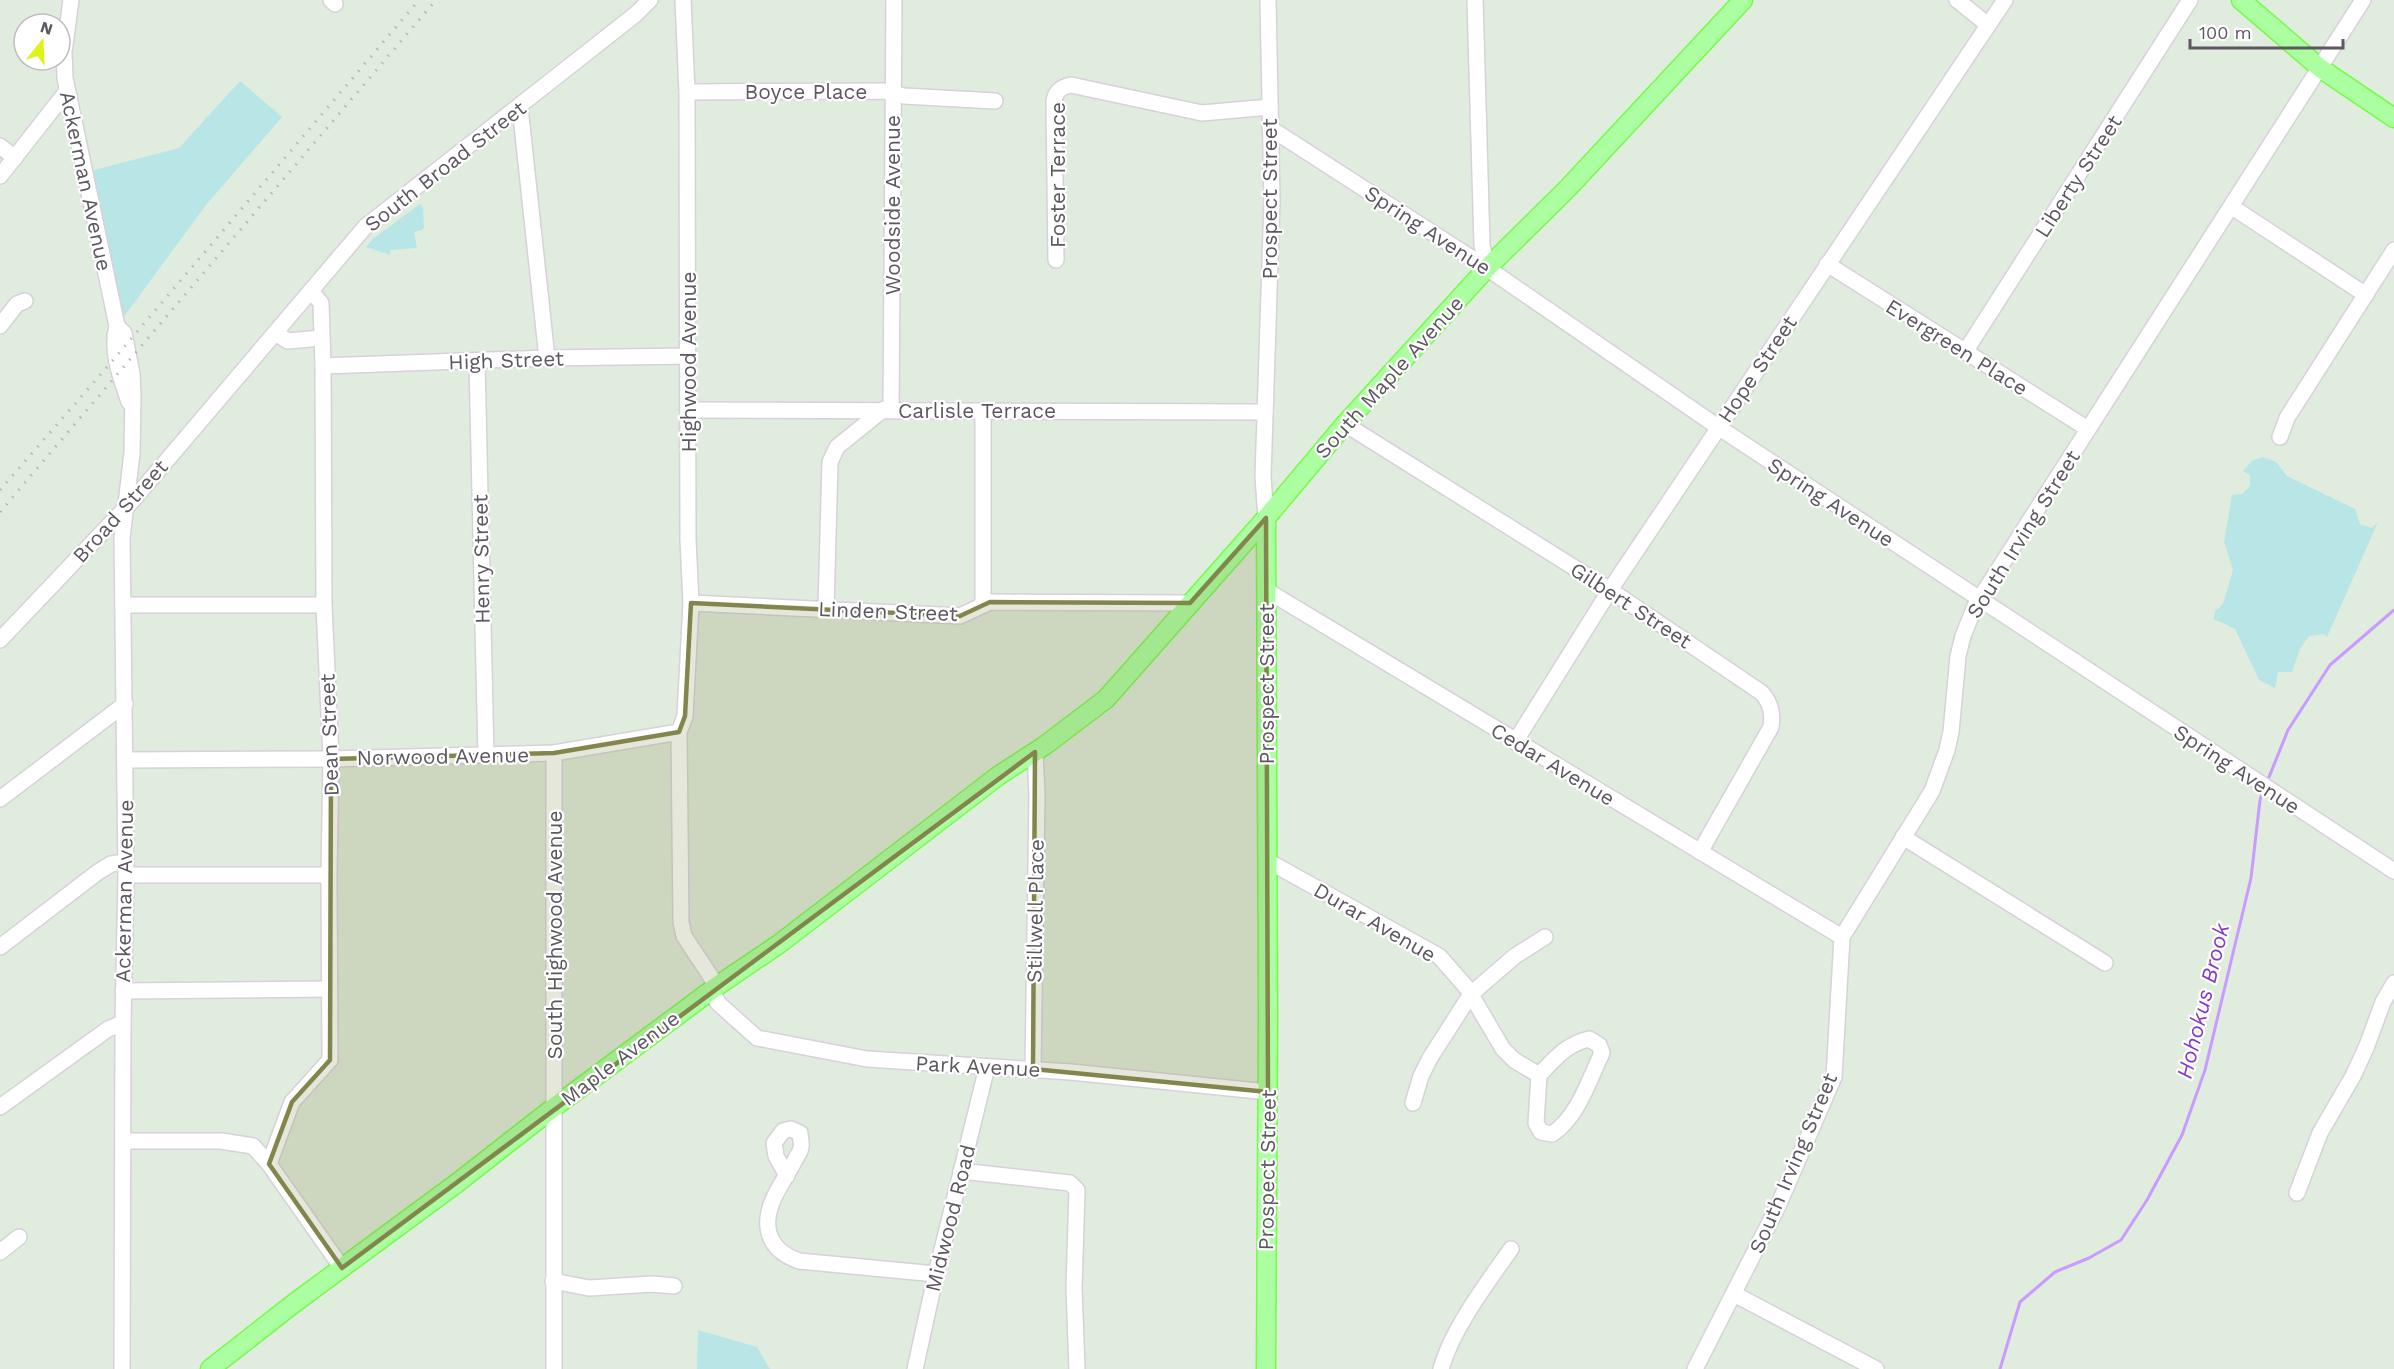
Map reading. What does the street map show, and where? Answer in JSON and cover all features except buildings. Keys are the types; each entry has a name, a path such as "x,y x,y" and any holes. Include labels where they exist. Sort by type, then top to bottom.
{"main road":[{"path":"2241,0 2320,68 2394,118"},
{"name":"South Maple Avenue","path":"1035,752 1106,699 1266,518 1345,424 1487,268 1568,188 1740,1"},
{"name":"Prospect Street","path":"1266,518 1268,861 1266,1369"},
{"name":"Maple Avenue","path":"210,1369 554,1108 715,988 779,944 998,776 1035,752"}],"street":[{"name":"Ackerman Avenue","path":"71,0 64,52 67,91 117,326 124,333 132,374 132,453 122,538 125,704 122,1369"},
{"name":"South Broad Street","path":"235,379 365,227 520,107 636,14 650,0"},
{"name":"Highwood Avenue","path":"683,0 687,92 688,540 691,603 686,716 681,728 681,922 684,936 715,988"},
{"name":"Woodside Avenue","path":"888,409 894,0"},
{"name":"Prospect Street","path":"1266,518 1263,477 1272,200 1268,0"},
{"path":"1475,0 1482,245 1487,268"},
{"path":"1958,0 1988,25"},
{"name":"Hope Street","path":"1515,742 1610,590 2005,0"},
{"name":"Liberty Street","path":"1965,352 2190,0"},
{"name":"South Irving Street","path":"1695,1369 1778,1206 1834,1077 1842,937 1932,791 1940,773 1951,732 1958,656 1963,636 1980,599 2363,0"},
{"name":"Foster Terrace","path":"1056,260 1054,102 1058,90 1071,85 1202,113 1270,107"},
{"path":"0,176 67,91"},
{"name":"Boyce Place","path":"687,92 894,93 904,96 995,101"},
{"path":"520,107 547,358"},
{"name":"Spring Avenue","path":"1270,128 1487,268 1718,427 2394,871"},
{"path":"0,146 15,158"},
{"path":"2232,207 2366,295"},
{"path":"2280,437 2287,418 2394,250"},
{"name":"Evergreen Place","path":"1827,264 2088,429"},
{"name":"Dean Street","path":"269,1164 292,1102 330,1060 329,875 332,759 324,605 323,366 321,303 311,291"},
{"path":"0,326 16,304 25,301"},
{"path":"275,333 288,340 321,338"},
{"name":"High Street","path":"323,366 547,358 689,356"},
{"name":"Henry Street","path":"477,362 486,756"},
{"name":"Broad Street","path":"0,640 125,509 235,379"},
{"path":"826,609 830,462 837,447 888,409"},
{"name":"Carlisle Terrace","path":"688,410 1265,412"},
{"path":"984,410 984,603"},
{"name":"Gilbert Street","path":"1345,424 1610,590 1762,693 1771,708 1773,718 1768,735 1700,852"},
{"path":"132,453 139,461 151,466 156,467 163,463"},
{"name":"Cedar Avenue","path":"1266,590 1842,937"},
{"name":"Linden Street","path":"691,603 960,616 968,614 984,603 1190,603"},
{"path":"123,605 324,605"},
{"path":"0,799 125,704"},
{"name":"Norwood Avenue","path":"125,760 332,759 554,753 681,728"},
{"name":"Stillwell Place","path":"1033,1069 1037,794 1035,752"},
{"name":"South Highwood Avenue","path":"554,753 554,1369"},
{"path":"1903,837 2105,963"},
{"name":"Durar Avenue","path":"1268,861 1439,956 1471,994 1503,1049 1514,1060 1539,1076"},
{"path":"0,947 111,864 125,869 329,875"},
{"path":"1413,1103 1430,1059 1471,994 1515,956 1545,937"},
{"path":"2297,1193 2320,1133 2362,1057 2383,1002 2394,983"},
{"name":"Park Avenue","path":"715,988 718,1003 757,1038 867,1059 1033,1069 1268,1092"},
{"path":"123,991 329,989"},
{"path":"0,1107 108,1029 123,1023"},
{"path":"1588,1039 1599,1045 1602,1053 1576,1107 1567,1120 1552,1134 1541,1132 1536,1123 1539,1076 1571,1045 1588,1039"},
{"name":"Midwood Road","path":"915,1369 987,1067"},
{"path":"124,1141 237,1143 253,1146 269,1164 342,1268"},
{"path":"961,1171 1070,1183 1077,1190 1074,1288 1077,1369"},
{"path":"787,1176 770,1205 767,1226 775,1245 789,1257 799,1261 936,1274"},
{"path":"0,1252 19,1237"},
{"path":"1441,1369 1445,1355 1473,1305 1511,1249"},
{"path":"553,1281 589,1288 652,1284 674,1286"},
{"path":"1734,1294 1876,1369"}],"highlighted area":[{"path":"1266,518 1268,1092 1033,1069 1035,752 342,1268 269,1164 292,1102 330,1060 331,759 554,753 679,732 685,716 691,603 960,616 990,602 1190,603"}],"shaded area":[{"path":"240,81 282,117 206,205 117,326 83,173 179,148"},
{"path":"420,204 423,208 424,228 414,232 417,248 390,250 390,255 366,247 374,238"},
{"path":"2263,457 2276,462 2287,476 2355,509 2360,524 2372,528 2378,522 2327,637 2324,634 2309,636 2300,649 2292,672 2278,672 2275,688 2259,680 2235,629 2214,619 2215,611 2223,604 2233,570 2224,542 2232,495 2242,494 2250,486 2250,475 2243,471 2253,460"},
{"path":"698,1330 757,1347 770,1369 697,1369"}],"waterway":[{"name":"Hohokus Brook","path":"2267,782 2288,730 2330,665 2394,610"},
{"name":"Hohokus Brook","path":"2000,1369 2020,1302 2055,1272 2089,1258 2121,1240 2147,1200 2182,1135 2205,1070 2251,878 2263,790"}],"railway":[{"path":"0,490 419,0"},
{"path":"0,512 436,0"}]}
